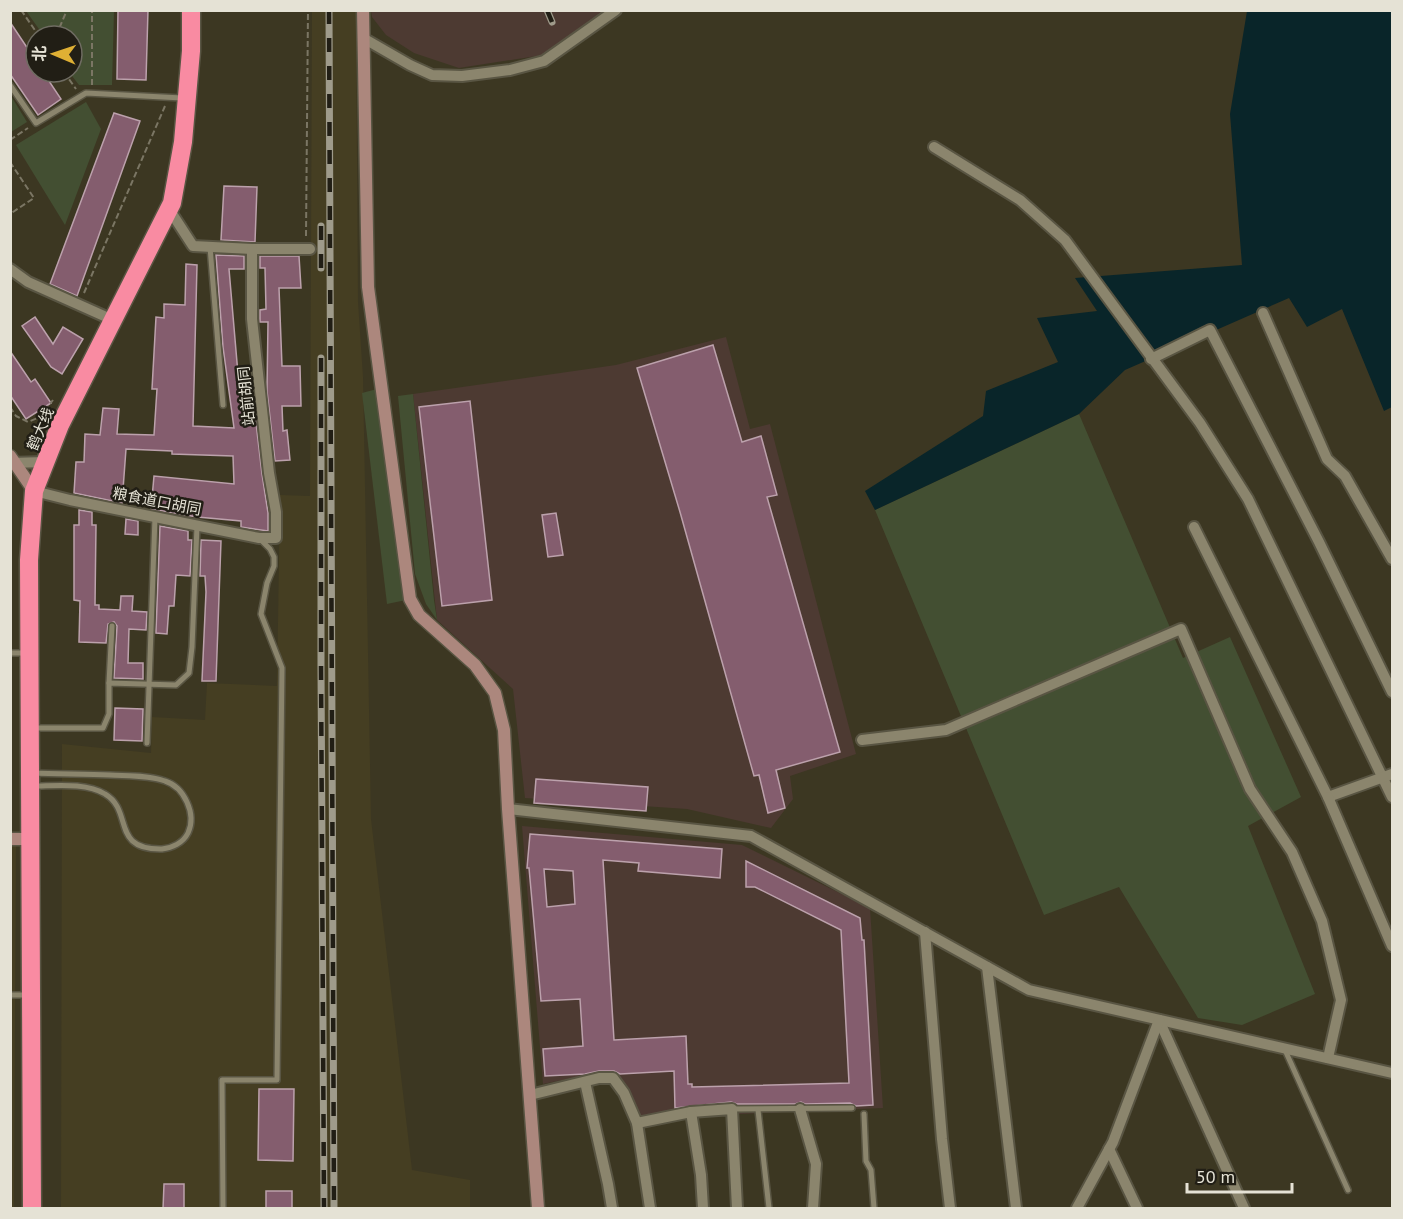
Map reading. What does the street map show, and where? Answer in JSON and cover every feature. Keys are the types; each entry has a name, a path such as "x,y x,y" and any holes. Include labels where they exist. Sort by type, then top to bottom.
{"highway":[{"name":"鹤大线","path":"33,1209 29,560 34,491 60,425 172,203 183,142 191,51 191,10"}],"street":[{"path":"363,10 368,287 410,599 419,615 475,665 495,693 504,730 538,1209"},
{"path":"363,38 432,75 462,76 510,70 544,61 616,10"},
{"path":"934,147 1020,200 1065,240 1200,423 1248,499 1388,775 1392,797"},
{"path":"169,209 193,246 308,249"},
{"name":"站前胡同","path":"252,249 252,319 269,473 276,512 276,538"},
{"path":"10,269 28,282 113,320"},
{"path":"1263,313 1327,459 1346,476 1392,559"},
{"path":"1151,359 1210,330 1319,542 1392,692"},
{"path":"12,460 45,462"},
{"path":"12,460 34,491"},
{"name":"粮食道口胡同","path":"34,491 259,537 276,538"},
{"path":"1194,527 1328,796 1392,946"},
{"path":"862,740 946,730 1181,630 1250,789 1292,852 1322,921 1341,1000 1328,1059"},
{"path":"1328,796 1388,775"},
{"path":"508,809 751,836 1029,990 1392,1073"},
{"path":"10,839 31,839"},
{"path":"925,932 950,1209"},
{"path":"987,967 1016,1209"},
{"path":"1077,1209 1109,1149 1159,1020"},
{"path":"1159,1020 1244,1209"},
{"path":"530,1095 599,1078 613,1078 624,1093 637,1123 650,1209"},
{"path":"585,1082 612,1209"},
{"path":"637,1123 691,1112 732,1109 737,1209"},
{"path":"800,1109 816,1164 813,1209"},
{"path":"691,1112 703,1209"},
{"path":"1109,1149 1137,1209"}],"lane":[{"path":"10,85 36,123 86,93 187,98"},
{"path":"210,247 223,405"},
{"path":"147,743 154,516"},
{"path":"109,683 148,686 176,685 189,673 197,524"},
{"path":"223,1209 222,1080 277,1080 282,668 261,614 267,583 274,566 274,557 259,537"},
{"path":"30,728 103,728 109,714 112,626"},
{"path":"10,653 30,653"},
{"path":"124,776 167,781 180,792 188,803 191,815 189,832 180,843 166,849 138,846 129,837 120,813 106,794 95,789 30,779 124,776"},
{"path":"10,995 31,996"},
{"path":"1284,1048 1348,1190"},
{"path":"732,1109 852,1108"},
{"path":"758,1110 769,1209"},
{"path":"864,1114 866,1161 871,1170 874,1209"}],"path":[{"path":"21,10 31,24"},
{"path":"61,10 65,16"},
{"path":"61,24 67,10"},
{"path":"92,10 92,94"},
{"path":"308,10 308,249"},
{"path":"72,84 81,96"},
{"path":"79,304 168,98"},
{"path":"10,140 36,123"},
{"path":"10,162 34,198 10,214"},
{"path":"10,407 16,416 27,422 40,417 54,400"}],"shaded area":[{"path":"312,11 356,11 358,302 363,377 371,819 412,1170 470,1180 470,1208 61,1208 62,744 151,753 152,717 205,720 207,683 277,686 280,495 310,496"},
{"path":"371,11 606,11 543,55 459,68 414,53 386,35 372,17"},
{"path":"726,337 750,429 770,424 856,754 790,776 793,799 771,828 687,809 525,798 513,689 437,620 413,394 616,365"},
{"path":"522,826 742,845 870,908 883,1108 642,1118 618,1075 596,1073 543,1084"},
{"path":"11,844 16,844 14,1208 11,1208"}],"green space":[{"path":"26,11 114,11 112,85 78,84 84,84 84,24 35,24"},
{"path":"11,96 27,122 10,132"},
{"path":"86,102 101,129 65,225 16,145"},
{"path":"377,389 406,600 387,604 362,393"},
{"path":"413,394 437,620 426,604 415,574 398,396"},
{"path":"1079,414 1183,658 1230,637 1301,797 1248,826 1315,994 1242,1025 1198,1018 1119,887 1044,915 875,510"}],"water":[{"path":"1247,11 1392,11 1392,407 1384,411 1342,309 1307,327 1289,298 1125,370 1079,414 875,510 865,491 983,416 986,391 1058,362 1037,318 1097,311 1075,278 1242,265 1230,114"}],"building":[{"path":"118,10 148,10 146,80 117,79"},
{"path":"10,22 24,43 24,84 51,84 61,99 38,115 10,74"},
{"path":"114,113 140,121 77,296 50,284"},
{"path":"224,186 257,187 255,242 221,240"},
{"path":"216,255 244,256 244,269 229,269 238,374 243,407 254,406 268,513 268,531 241,527 241,521 197,517 151,509 154,476 234,484 233,456 172,454 172,451 126,449 122,503 74,493 76,462 84,462 85,434 100,435 103,408 119,409 117,434 154,435 157,389 152,389 156,317 164,318 164,304 185,305 186,264 197,265 193,426 234,428 223,347"},
{"path":"260,256 299,256 301,288 279,288 282,366 300,366 301,406 282,406 283,431 287,430 290,460 275,461 267,391 268,322 260,322 260,310 266,309 265,268 260,268"},
{"path":"35,317 53,344 63,327 83,339 62,374 51,367 22,326"},
{"path":"713,345 742,442 761,436 777,495 767,497 840,752 776,770 785,808 768,813 759,775 754,776 637,368"},
{"path":"10,351 31,382 35,379 51,403 26,419 10,395"},
{"path":"470,401 492,600 442,606 419,407"},
{"path":"79,510 92,512 92,525 96,525 95,605 99,605 99,609 120,610 121,596 133,596 132,611 147,612 146,630 129,629 128,663 143,663 143,679 114,678 117,626 114,622 108,624 106,643 79,642 80,601 74,600 74,525 79,525"},
{"path":"556,513 563,555 548,557 542,515"},
{"path":"126,519 138,521 138,535 125,534"},
{"path":"160,526 188,531 188,540 192,540 190,576 176,575 174,606 169,606 167,634 156,633"},
{"path":"201,540 221,541 216,681 202,681 206,592 205,576 200,576"},
{"path":"115,708 143,709 142,741 114,740"},
{"path":"536,779 648,787 646,811 534,803"},
{"path":"530,834 722,849 720,878 638,871 639,863 603,860 614,1040 686,1036 688,1084 692,1084 692,1087 849,1083 841,930 755,887 746,887 746,861 860,918 862,940 864,940 873,1105 805,1104 801,1102 795,1104 737,1104 731,1102 675,1108 674,1071 620,1074 614,1071 599,1071 545,1076 543,1049 583,1046 580,999 541,1001 529,868 527,868","holes":["544,869 573,871 575,904 547,907"]},
{"path":"259,1089 294,1089 293,1161 258,1160"},
{"path":"164,1184 184,1184 184,1209 163,1209"},
{"path":"266,1191 292,1191 292,1209 266,1209"}],"railway":[{"path":"329,10 334,1208"},
{"path":"547,10 552,22"},
{"path":"321,226 321,268"},
{"path":"321,358 324,1208"}]}
